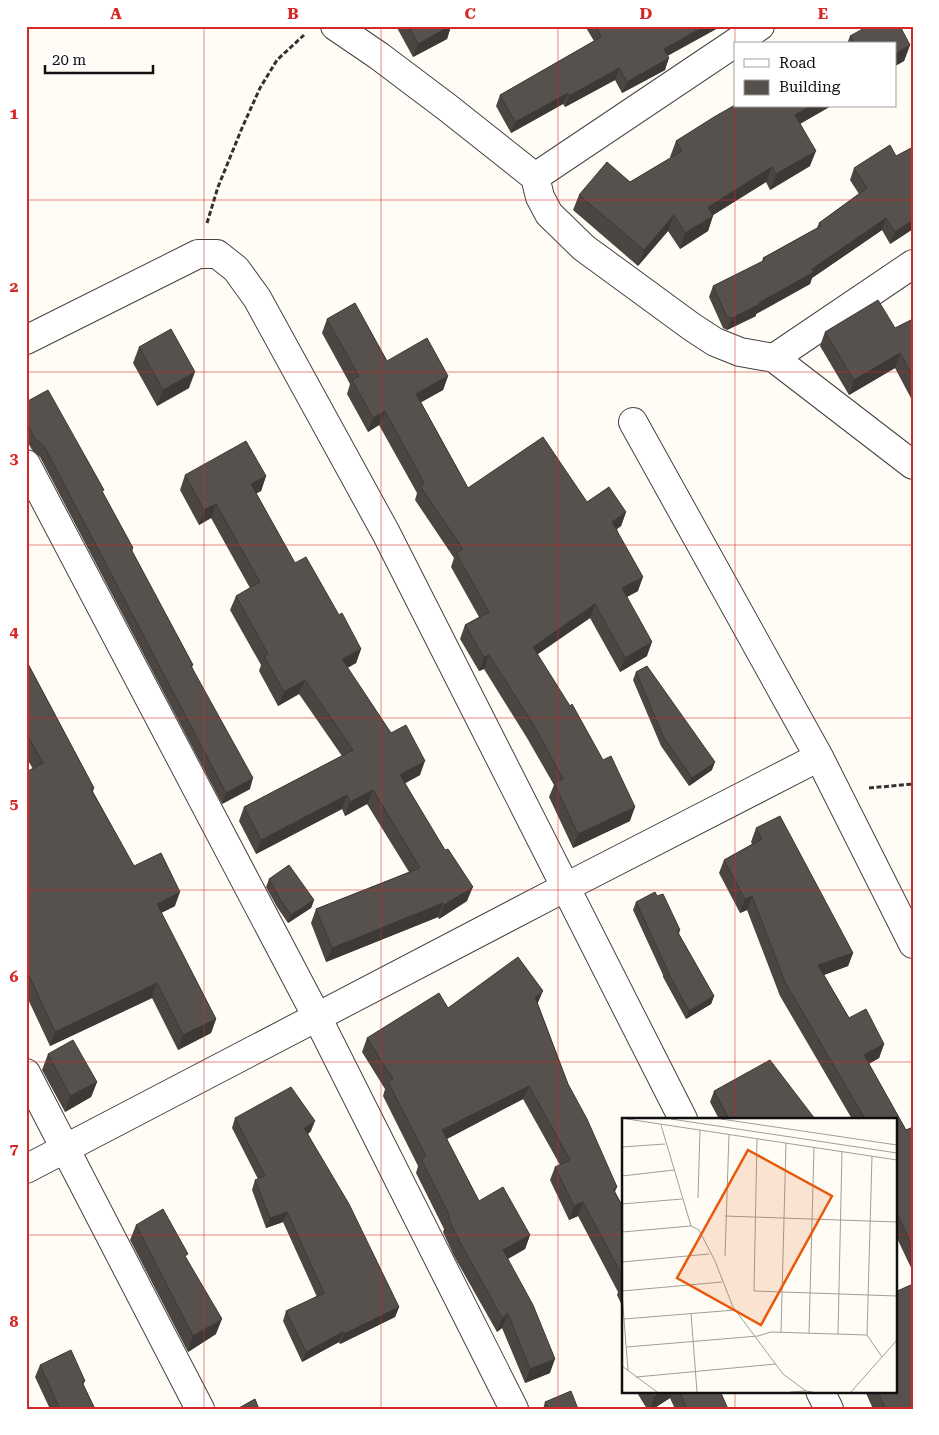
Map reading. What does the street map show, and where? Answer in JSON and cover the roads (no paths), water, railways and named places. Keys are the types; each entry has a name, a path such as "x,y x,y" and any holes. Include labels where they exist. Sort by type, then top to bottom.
{"street":[{"path":"335,26 379,56 448,108 535,177 540,197 549,214 584,248 714,342 740,352 774,358 913,465"},
{"path":"736,42 760,26"},
{"path":"535,177 734,43"},
{"path":"26,340 198,254 217,254 236,269 257,298 386,533 682,1118"},
{"path":"774,358 913,264"},
{"path":"633,422 819,757 913,944"},
{"path":"26,464 318,1017 514,1409"},
{"path":"26,1169 819,757"},
{"path":"26,1073 200,1409"},
{"path":"820,1392 829,1409"}]}
